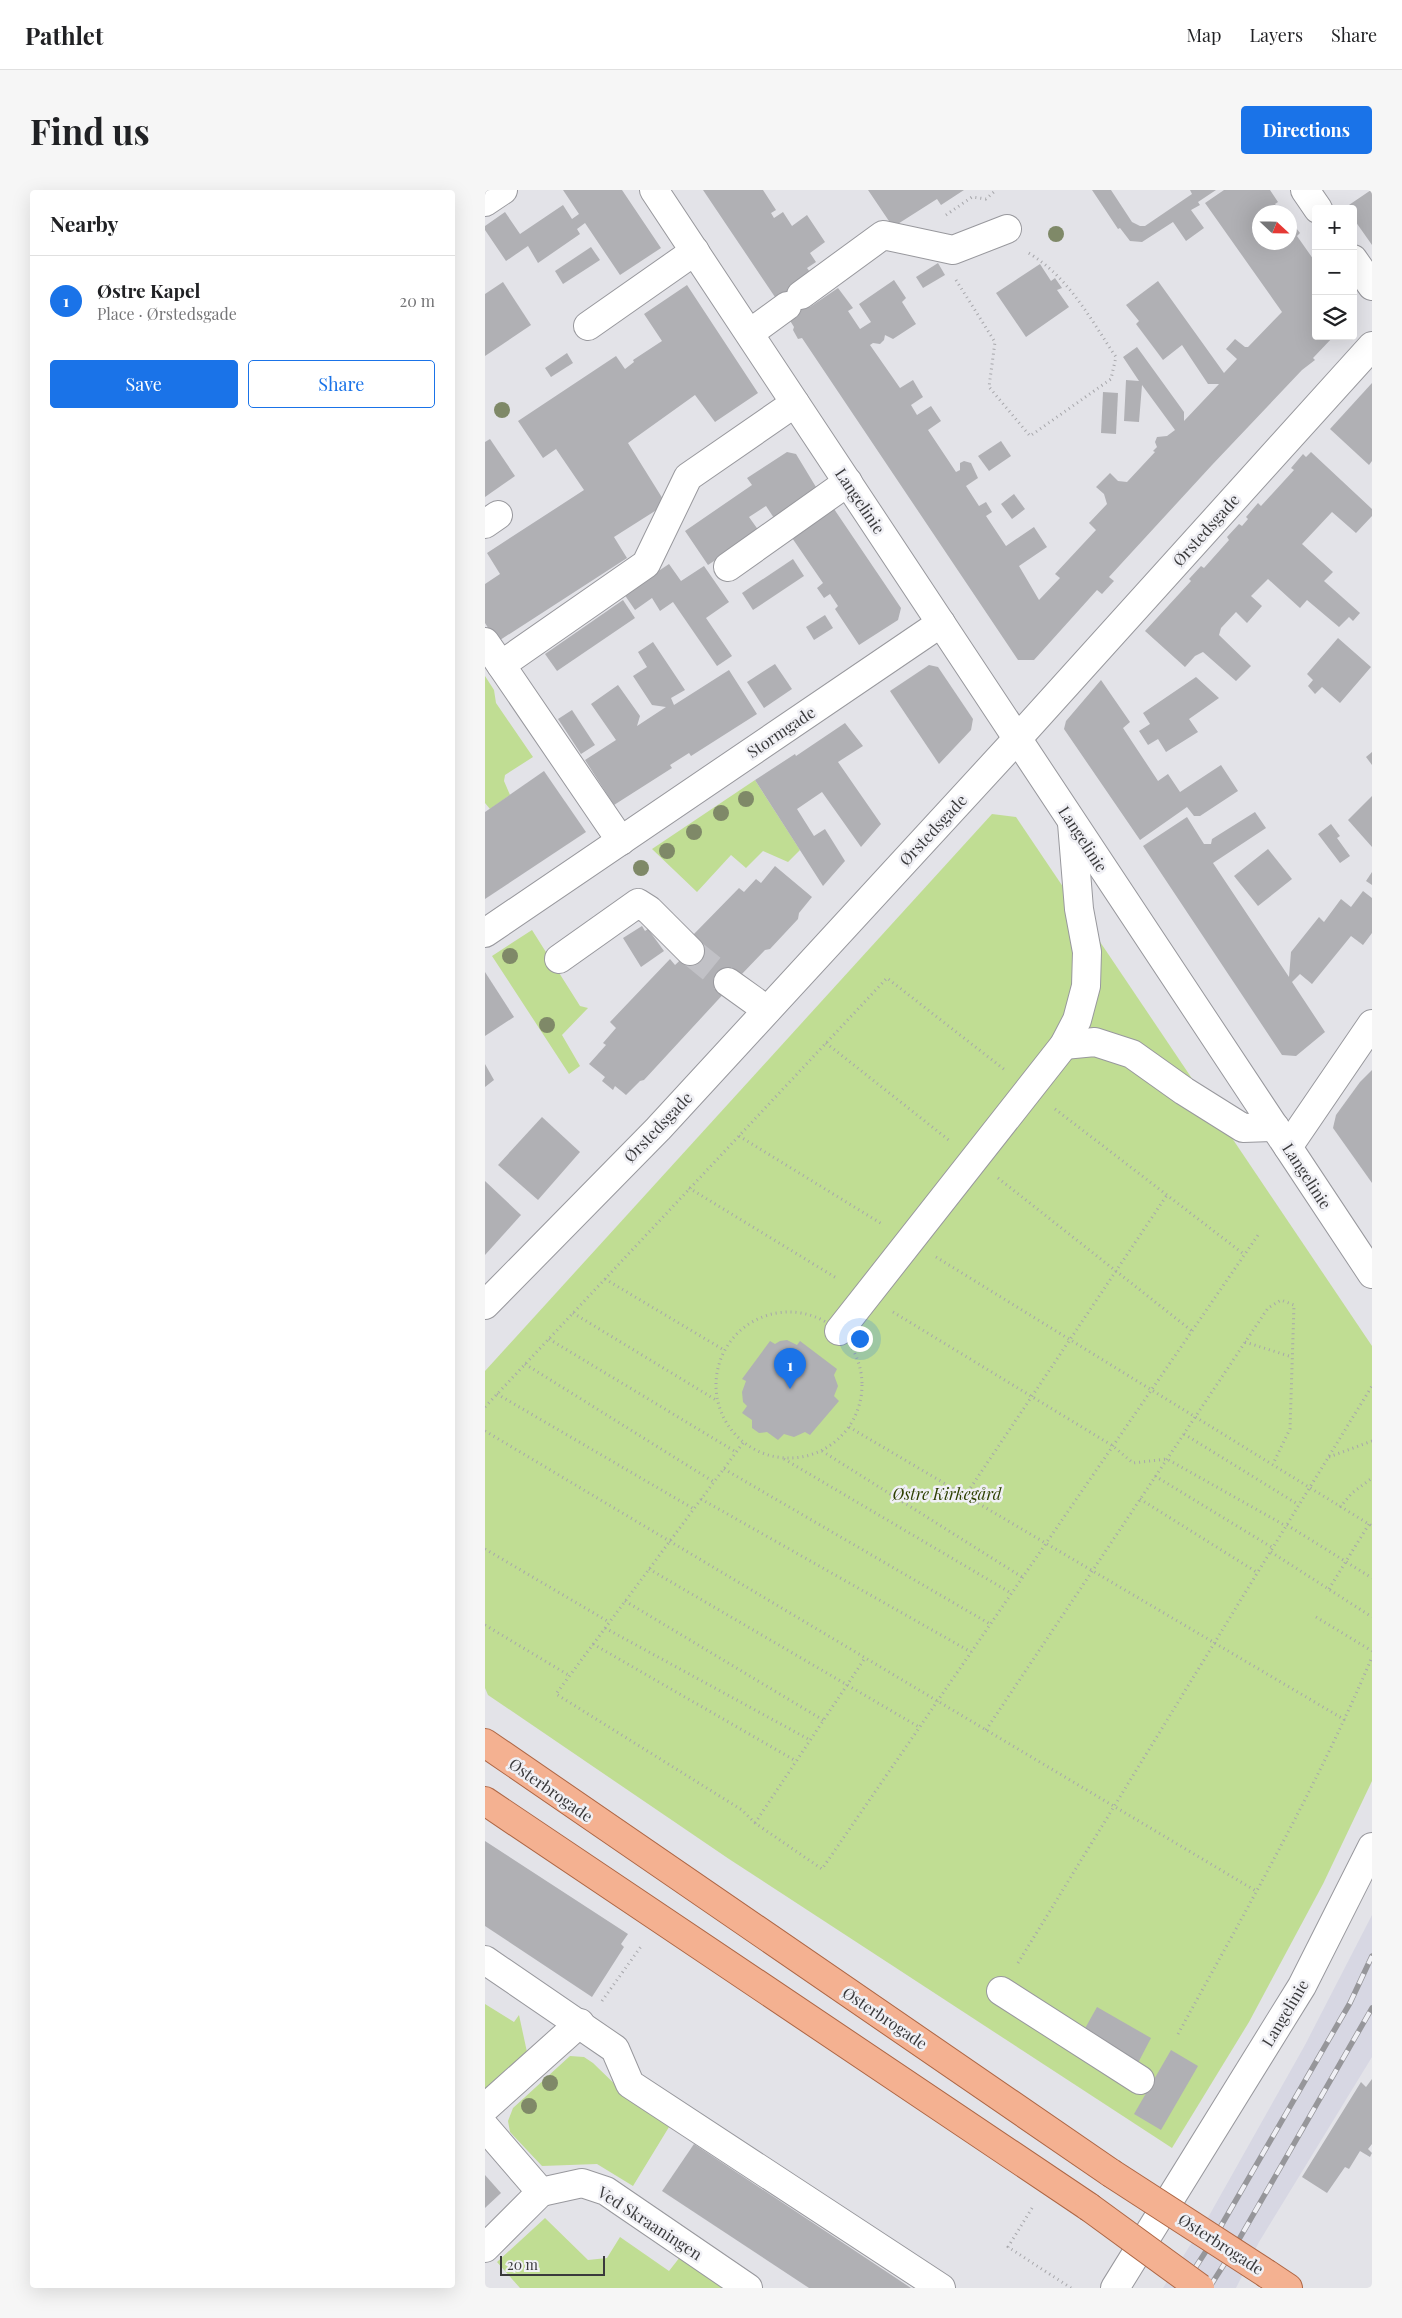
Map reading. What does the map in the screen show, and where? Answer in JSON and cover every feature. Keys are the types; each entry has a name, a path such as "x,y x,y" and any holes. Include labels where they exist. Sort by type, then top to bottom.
{"main road":[{"name":"Østerbrogade","path":"485,1744 1111,2173 1277,2281"},
{"path":"485,1801 1050,2180 1201,2288"}],"street":[{"path":"485,202 503,190"},
{"name":"Langelinie","path":"654,190 1372,1274"},
{"path":"1305,190 1315,205"},
{"path":"749,334 883,235 953,250 1002,231"},
{"path":"588,326 695,251"},
{"path":"1357,265 1372,286"},
{"name":"Ørstedsgade","path":"485,1305 658,1129 1018,738 1372,346"},
{"path":"501,665 646,564 688,477 795,403"},
{"path":"728,567 848,482"},
{"name":"Stormgade","path":"485,933 941,623"},
{"path":"485,642 621,841"},
{"path":"839,1331 911,1242 1064,1045 1077,1020 1086,986 1087,952 1079,909 1072,822"},
{"path":"559,959 638,903 649,910 690,950"},
{"path":"728,982 767,1010"},
{"path":"1064,1045 1095,1042 1133,1054 1184,1091 1243,1128 1282,1137 1372,1024"},
{"name":"Langelinie","path":"1115,2288 1302,1986 1372,1848"},
{"path":"485,1960 580,2023 615,2049 630,2084 941,2288"},
{"path":"1001,1991 1140,2080"},
{"path":"485,2108 580,2023"},
{"path":"485,2127 541,2192 485,2248"},
{"name":"Ved Skraaningen","path":"541,2192 582,2183 606,2191 749,2288"}],"path":[{"path":"996,190 986,199 971,197 922,243 995,342 989,387 1030,436 1111,379 1116,357 1065,280 1002,231"},
{"path":"485,1407 887,978 1245,1255"},
{"path":"826,1043 1192,1331"},
{"path":"739,1136 1371,1525 1329,1589"},
{"path":"689,1188 1113,1446 1133,1463 1167,1459 1287,1525 1372,1578"},
{"path":"965,1496 1167,1195"},
{"path":"743,1443 556,1694 742,1810 755,1824 822,1869 1258,1235"},
{"path":"605,1279 724,1350"},
{"path":"986,1730 1268,1308 1281,1300 1294,1306 1290,1428 1273,1464"},
{"path":"784,1459 809,1456 832,1445 849,1427 859,1408 863,1388 860,1366 853,1347 839,1331 820,1318 799,1312 777,1312 755,1319 737,1332 724,1350 716,1374 716,1400 725,1424 743,1443 762,1454 784,1459 1011,1593"},
{"path":"573,1314 716,1400"},
{"path":"549,1338 736,1452"},
{"path":"1245,1342 1292,1357"},
{"path":"525,1364 714,1482"},
{"path":"1001,1991 1372,1386"},
{"path":"497,1394 693,1509"},
{"path":"849,1427 1345,1720"},
{"path":"485,1431 1256,1891"},
{"path":"1183,1434 1299,1506"},
{"path":"1328,1458 1372,1442"},
{"path":"821,1451 1022,1577"},
{"path":"724,1468 990,1624"},
{"path":"1155,1476 1272,1550 1372,1617"},
{"path":"1341,1507 1352,1493 1372,1478"},
{"path":"701,1499 971,1652"},
{"path":"1140,1499 1258,1573"},
{"path":"485,1549 609,1622"},
{"path":"649,1569 919,1727"},
{"path":"625,1601 823,1720"},
{"path":"1316,1617 1372,1651"},
{"path":"485,1625 570,1676"},
{"path":"605,1628 810,1740"},
{"path":"593,1644 796,1761"},
{"path":"1178,2034 1294,1823 1345,1720 1372,1657"},
{"path":"755,1824 865,1658"},
{"path":"603,2001 644,1942"},
{"path":"1050,2180 1008,2247 1071,2288"}],"shaded area":[{"path":"1372,1915 1372,2057 1259,2242 1236,2288 1163,2288 1210,2214 1305,2045"}],"green space":[{"path":"485,676 494,690 496,703 533,757 505,775 504,781 510,795 490,809 485,803"},
{"path":"755,780 800,850 788,862 763,851 746,868 731,855 697,892 652,849"},
{"name":"Østre Kirkegård","path":"992,814 1016,817 1372,1346 1372,1781 1323,1884 1249,2022 1172,2148 729,1859 488,1695 485,1688 485,1371"},
{"path":"532,930 580,1006 588,1008 562,1035 580,1066 569,1074 492,956"},
{"path":"485,2004 514,2022 519,2015 527,2052 485,2091"},
{"path":"570,2056 584,2057 593,2063 627,2096 669,2127 633,2186 597,2164 542,2166 510,2132 508,2121 513,2108"},
{"path":"545,2218 588,2260 607,2258 620,2237 669,2271 680,2257 731,2288 520,2288 497,2262"}],"building":[{"path":"563,190 622,190 661,248 620,275 585,223 577,229 580,234 538,263 528,246 506,261 485,230 485,226 505,212 520,234 563,205 572,219 579,214"},
{"path":"703,190 763,190 776,210 771,213 774,218 783,212 792,226 807,215 825,242 810,253 816,262 807,268 813,276 796,287 810,307 838,288 853,308 848,311 860,329 871,322 859,304 894,280 906,298 902,302 916,324 893,339 885,335 884,340 880,344 873,343 870,345 900,388 913,380 923,397 911,405 917,415 931,406 941,421 928,430 956,472 960,470 960,463 964,461 971,463 978,478 966,486 979,506 986,502 992,512 986,516 1006,546 1034,527 1047,547 1019,566 1039,600 1060,578 1055,574 1096,530 1089,523 1107,504 1104,494 1096,487 1110,473 1118,481 1127,482 1155,452 1153,451 1157,447 1155,442 1157,437 1167,436 1175,430 1142,385 1139,422 1124,421 1126,380 1139,381 1123,357 1137,347 1184,412 1184,421 1219,384 1208,384 1182,345 1163,360 1136,324 1139,321 1126,305 1158,281 1224,373 1237,359 1226,349 1235,339 1245,347 1248,347 1282,312 1205,203 1224,190 1270,190 1278,202 1276,205 1252,205 1252,250 1297,250 1297,236 1312,257 1312,340 1330,340 1313,358 1315,360 1302,370 1109,577 1114,581 1102,594 1097,590 1034,660 1018,660 802,338 798,339 793,330 794,327"},
{"path":"868,190 964,190 941,205 937,199 893,227"},
{"path":"1092,190 1111,190 1132,222 1145,226 1192,194 1190,190 1216,190 1198,202 1200,205 1191,210 1204,228 1186,241 1173,222 1142,242 1130,241 1120,228 1118,229"},
{"path":"1372,190 1372,245 1357,224 1357,205 1349,205"},
{"path":"591,247 600,260 563,284 555,271"},
{"path":"938,263 945,275 923,288 916,277"},
{"path":"1040,264 1051,281 1055,278 1062,288 1057,290 1069,307 1026,337 996,293"},
{"path":"503,282 531,325 485,356 485,294"},
{"path":"687,285 758,393 715,422 695,395 628,443 666,504 614,537 627,558 497,642 485,623 485,584 500,574 487,553 584,490 556,449 543,458 518,421 616,356 625,369 634,362 633,360 662,341 644,314"},
{"path":"567,353 573,363 551,377 545,368"},
{"path":"1372,383 1372,461 1369,465 1330,429"},
{"path":"1103,392 1118,393 1116,434 1101,433"},
{"path":"490,439 515,476 485,497 485,442"},
{"path":"1001,441 1011,456 989,471 978,456"},
{"path":"787,452 796,454 819,492 776,521 766,506 749,517 759,531 708,565 685,531 752,485 747,478"},
{"path":"1311,452 1372,509 1372,516 1356,533 1332,512 1302,544 1333,572 1324,581 1360,613 1353,621 1349,617 1339,627 1307,600 1300,608 1268,579 1251,596 1262,606 1247,623 1236,612 1221,628 1219,635 1251,666 1236,681 1203,652 1195,656 1185,667 1145,631 1191,581 1189,579 1201,566 1204,568 1229,540 1227,537 1239,524 1242,526 1248,519 1246,517 1258,503 1261,506 1294,470 1291,468 1303,454 1306,457"},
{"path":"1014,494 1025,509 1012,519 1001,504"},
{"path":"830,503 901,608 898,620 859,645 835,609 838,606 830,594 824,598 817,588 823,583 788,532"},
{"path":"793,559 804,576 753,610 742,593"},
{"path":"669,564 681,581 704,566 729,602 706,618 732,656 717,666 673,602 660,611 652,598 635,610 624,594"},
{"path":"623,600 635,618 557,671 545,654"},
{"path":"825,615 833,628 814,640 806,627"},
{"path":"1338,638 1371,667 1340,703 1322,687 1315,694 1308,686 1313,680 1307,674"},
{"path":"653,642 685,690 671,698 674,705 729,670 757,714 691,756 689,753 670,765 672,768 614,805 585,760 616,740 591,704 618,685 640,716 637,726 666,707 652,705 633,676 647,667 638,652"},
{"path":"775,664 792,689 764,708 747,682"},
{"path":"929,665 938,667 973,719 971,730 939,764 890,691"},
{"path":"1196,677 1219,698 1189,719 1198,732 1166,752 1158,739 1148,745 1139,731 1150,724 1143,713"},
{"path":"1101,680 1130,722 1123,728 1158,781 1168,774 1180,792 1221,765 1238,791 1200,816 1194,816 1187,807 1140,840 1064,729 1066,721"},
{"path":"572,710 595,745 581,754 558,719"},
{"path":"845,723 863,746 838,762 881,824 861,847 822,792 797,809 814,836 825,829 845,861 823,886 755,780 795,754 796,756"},
{"path":"1372,752 1372,765 1366,757"},
{"path":"544,771 586,832 485,899 485,812"},
{"path":"1372,796 1372,847 1348,820"},
{"path":"1255,812 1266,828 1213,863 1289,977 1291,952 1319,917 1324,922 1341,899 1351,907 1363,891 1372,898 1372,933 1363,945 1351,936 1312,984 1300,974 1292,982 1325,1032 1296,1056 1282,1055 1143,846 1187,817 1204,844 1211,844 1212,839"},
{"path":"1331,824 1340,836 1337,838 1350,856 1340,863 1318,834"},
{"path":"1268,849 1292,879 1258,906 1234,876"},
{"path":"775,866 812,897 799,913 798,919 770,949 765,950 740,976 644,1080 640,1081 626,1095 615,1086 613,1090 602,1081 605,1077 589,1064 606,1045 603,1043 616,1028 610,1022 670,959 675,965 690,951 693,935 739,888 744,892 756,879 761,883"},
{"path":"1372,872 1372,885 1366,881"},
{"path":"642,926 645,931 648,929 664,951 641,967 623,938"},
{"path":"485,972 514,1017 485,1036"},
{"path":"485,1064 494,1080 485,1087"},
{"path":"1372,1070 1372,1183 1333,1128 1336,1115 1360,1082"},
{"path":"542,1117 580,1152 538,1200 498,1165"},
{"path":"485,1181 521,1215 485,1255"},
{"path":"787,1340 797,1345 800,1341 837,1369 834,1375 838,1386 834,1396 839,1401 810,1435 805,1432 794,1437 784,1434 778,1440 767,1432 759,1433 752,1428 752,1420 742,1413 747,1406 743,1402 742,1392 746,1381 742,1379 770,1341 775,1344"},
{"path":"485,1841 628,1934 621,1944 624,1947 592,1997 485,1926"},
{"path":"1097,2007 1151,2038 1138,2063 1083,2032"},
{"path":"1171,2050 1198,2066 1161,2130 1134,2114"},
{"path":"1372,2079 1372,2144 1368,2149 1372,2153 1370,2157 1360,2151 1349,2169 1345,2167 1327,2193 1302,2177 1361,2082 1366,2087"},
{"path":"694,2144 911,2288 809,2288 662,2191"},
{"path":"485,2175 501,2193 485,2208"}],"tunnel":[{"path":"690,951 728,982"}],"railway":[{"path":"1182,2288 1210,2245 1350,2003 1372,1956"},
{"path":"1209,2288 1230,2255 1372,2008"}],"place":[{"name":"Østre Kapel","path":"790,1389"}]}
